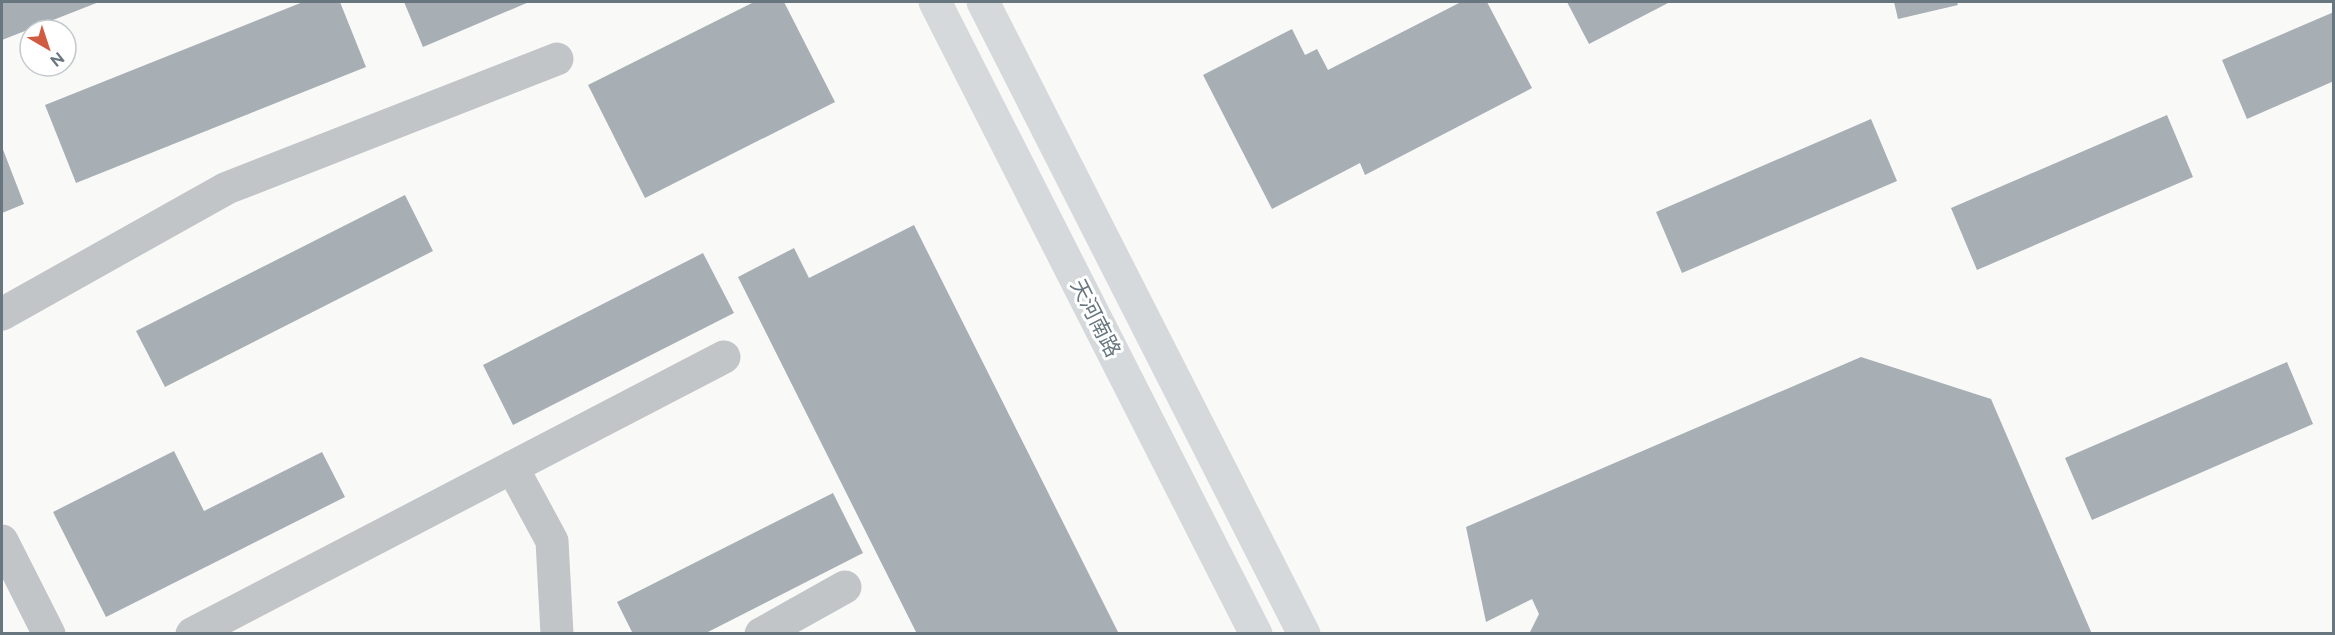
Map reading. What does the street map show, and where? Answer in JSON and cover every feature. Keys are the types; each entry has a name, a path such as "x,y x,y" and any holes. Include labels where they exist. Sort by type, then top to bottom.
{"main road":[{"name":"天河南路","path":"935,2 1257,633"},
{"name":"天河南路","path":"983,2 1304,633"}],"street":[{"path":"2,314 227,188 557,59"},
{"path":"192,633 724,357"},
{"path":"512,467 552,541 557,633"},
{"path":"2,541 50,633"},
{"path":"761,633 845,587"}],"building":[{"path":"2,2 99,2 58,18 18,18 18,34 2,40"},
{"path":"303,2 340,2 366,67 76,183 45,105"},
{"path":"404,2 529,2 423,47"},
{"path":"754,2 784,2 835,102 645,198 588,85"},
{"path":"1461,2 1487,2 1532,88 1365,175 1360,163 1272,209 1203,75 1292,29 1305,55 1317,49 1328,70"},
{"path":"1567,2 1670,2 1589,44"},
{"path":"1894,2 1957,2 1958,5 1898,19"},
{"path":"2334,12 2334,81 2247,119 2222,60"},
{"path":"2167,115 2193,177 1977,270 1951,208"},
{"path":"1871,119 1897,181 1682,273 1656,212"},
{"path":"2,147 24,204 2,213"},
{"path":"405,195 433,251 165,387 136,331"},
{"path":"914,225 1119,634 917,634 738,277 794,248 809,278"},
{"path":"703,253 734,313 513,425 483,365"},
{"path":"1861,357 1991,399 2092,634 1529,634 1539,614 1532,599 1486,622 1466,527"},
{"path":"2287,362 2313,424 2092,520 2065,458"},
{"path":"174,451 204,511 322,452 345,497 106,617 53,512"},
{"path":"833,493 863,553 704,634 633,634 617,602"}]}
